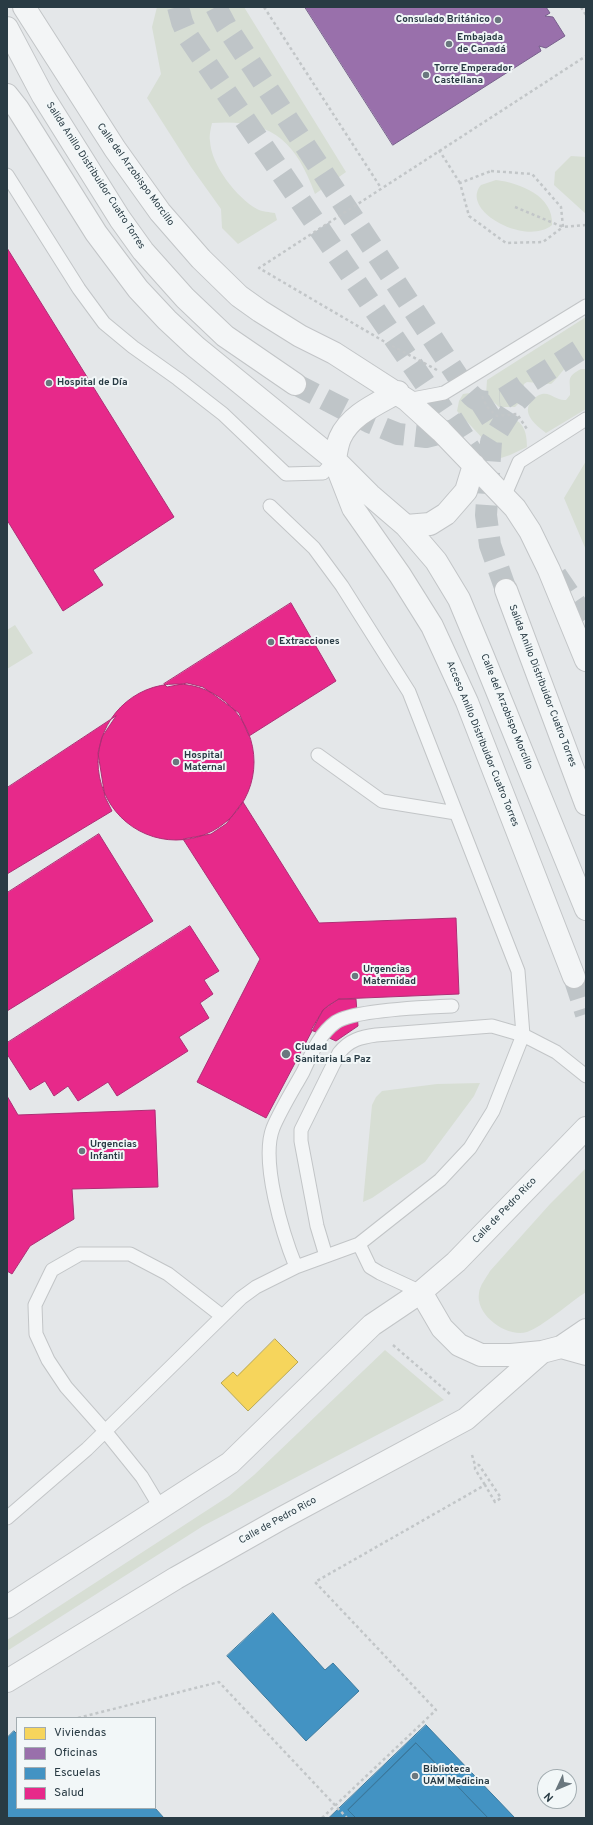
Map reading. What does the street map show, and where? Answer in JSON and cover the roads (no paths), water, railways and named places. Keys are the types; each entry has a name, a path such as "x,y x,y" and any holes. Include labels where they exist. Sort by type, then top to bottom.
{"street":[{"name":"Calle del Arzobispo Morcillo","path":"24,7 114,149 160,212 200,259 239,296 260,311 300,336 334,353 402,396 441,431 515,508 536,544 566,609 586,660"},
{"name":"Salida Anillo Distribuidor Cuatro Torres","path":"7,28 42,96 116,213 143,251 185,298 225,336 295,384"},
{"name":"Calle del Arzobispo Morcillo","path":"7,95 18,109 96,233 138,289 166,320 196,347 335,460 370,495 406,526 436,561 458,599 482,654 586,909"},
{"path":"335,460 339,439 346,427 365,410 402,396"},
{"name":"Acceso Anillo Distribuidor Cuatro Torres","path":"335,460 352,508 400,575 432,626 467,702 574,977"},
{"path":"406,526 430,524 446,514 466,491 474,465"},
{"name":"Salida Anillo Distribuidor Cuatro Torres","path":"506,590 586,804"},
{"name":"Calle de Pedro Rico","path":"7,1607 230,1463 372,1325 422,1292 456,1262 586,1128"},
{"name":"Calle de Pedro Rico","path":"422,1292 442,1328 459,1345 481,1354 511,1355 551,1350"},
{"name":"Calle de Pedro Rico","path":"7,1681 183,1574 282,1518 466,1419 551,1350 586,1330"},
{"path":"551,1350 586,1354"}],"lane":[{"path":"7,175 78,289 104,323 133,347 178,379 223,414 286,474 323,473 335,460"},
{"path":"402,396 444,393 586,306"},
{"path":"504,497 519,462 586,419"},
{"path":"7,1518 87,1449 241,1298 256,1287 296,1267 359,1244 440,1180 470,1148 493,1111 523,1035 518,971 409,692 342,586 314,548 270,506"},
{"path":"318,755 382,801 456,813"},
{"path":"296,1267 286,1240 274,1193 269,1157 273,1130 319,1040 336,1022 346,1017 369,1013 452,1006"},
{"path":"326,1256 317,1226 301,1141 301,1130 339,1053 345,1045 360,1037 492,1026 523,1035 556,1052 586,1076"},
{"path":"359,1244 370,1266 380,1273 422,1292"},
{"path":"160,1507 142,1477 105,1431 66,1388 48,1360 36,1334 35,1305 52,1270 80,1254 130,1254 168,1274 222,1316"}],"tunnel":[{"path":"178,7 182,22 189,38 478,461"},
{"path":"216,7 226,26 466,389 477,400 489,402 500,401"},
{"path":"295,384 369,422 398,434 426,437 454,430 586,346"},
{"path":"506,590 490,545 486,515 491,442 517,401 528,390"},
{"path":"556,575 586,619"},
{"path":"574,977 586,1014"}],"place":[{"name":"Consulado Británico","path":"498,20"},
{"name":"Embajada de Canadá","path":"449,44"},
{"name":"Torre Emperador Castellana","path":"426,75"},
{"name":"Hospital de Día","path":"49,383"},
{"name":"Extracciones","path":"271,642"},
{"name":"Hospital Maternal","path":"176,762"},
{"name":"Urgencias Maternidad","path":"355,976"},
{"name":"Ciudad Sanitaria La Paz","path":"286,1054"},
{"name":"Urgencias Infantil","path":"82,1151"},
{"name":"Biblioteca UAM Medicina","path":"415,1776"}]}
